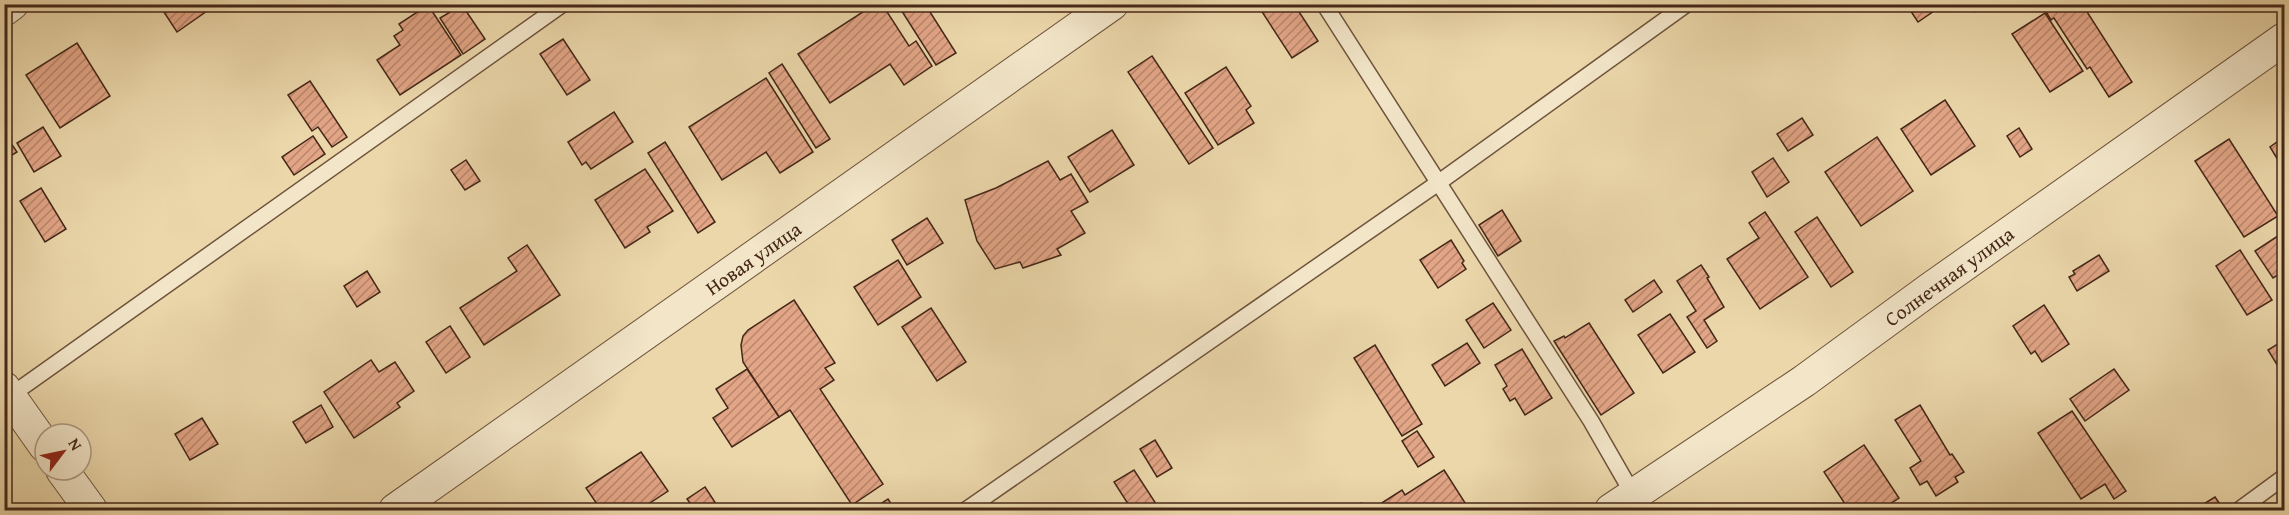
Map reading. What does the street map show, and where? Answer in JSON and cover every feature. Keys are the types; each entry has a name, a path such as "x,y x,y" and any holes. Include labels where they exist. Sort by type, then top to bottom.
{"street":[{"path":"4,10 12,4"},
{"name":"Новая улица","path":"395,510 1112,4"},
{"name":"Солнечная улица","path":"1629,506 1940,282 2284,39"},
{"path":"6,394 33,430"},
{"path":"71,482 91,510"}],"lane":[{"path":"6,394 563,4"},
{"path":"1324,4 1591,421 1629,506"},
{"path":"966,510 1438,183 1687,4"},
{"path":"2239,510 2284,477"}],"building":[{"path":"162,4 217,4 177,32 160,6"},
{"path":"875,4 882,4 909,46 916,41 932,66 904,85 890,64 830,103 798,54"},
{"path":"899,4 925,4 956,53 936,65"},
{"path":"1257,4 1294,4 1318,41 1292,58"},
{"path":"1906,4 1929,4 1934,11 1918,22"},
{"path":"1970,4 1986,4 1974,12"},
{"path":"2041,4 2082,4 2132,82 2109,97 2090,67 2087,69 2054,18 2051,20"},
{"path":"428,5 461,55 400,95 377,60 400,45 394,36 403,30 399,24"},
{"path":"462,5 485,39 463,54 440,18"},
{"path":"2045,13 2083,71 2050,92 2012,34"},
{"path":"563,39 590,80 567,95 540,54"},
{"path":"77,43 110,96 60,128 26,75"},
{"path":"1152,56 1213,148 1189,164 1128,72"},
{"path":"782,64 830,139 816,148 769,73"},
{"path":"1226,67 1251,106 1246,110 1254,123 1218,145 1185,93"},
{"path":"766,78 813,152 780,173 766,152 722,180 689,127"},
{"path":"310,81 347,137 332,147 318,127 312,131 288,95"},
{"path":"1945,100 1975,146 1931,175 1901,129"},
{"path":"614,112 633,142 591,169 586,162 582,165 568,142"},
{"path":"1802,118 1813,135 1788,151 1777,134"},
{"path":"43,127 61,156 34,172 17,143"},
{"path":"2019,128 2032,149 2020,157 2007,136"},
{"path":"1112,130 1134,165 1090,192 1068,157"},
{"path":"4,133 17,152 4,160"},
{"path":"313,136 325,154 294,175 282,157"},
{"path":"1877,137 1913,191 1861,226 1825,172"},
{"path":"2284,137 2284,170 2270,147"},
{"path":"2229,139 2278,216 2244,237 2195,161"},
{"path":"665,142 715,222 698,233 648,153"},
{"path":"1773,158 1789,182 1767,197 1752,172"},
{"path":"466,160 480,181 465,190 451,170"},
{"path":"1048,161 1060,180 1071,174 1088,202 1071,211 1085,233 1057,249 1061,255 1023,268 1020,262 995,269 977,241 965,200 996,188"},
{"path":"645,169 673,211 647,227 650,232 625,248 595,200"},
{"path":"41,188 66,229 45,242 20,201"},
{"path":"1502,210 1521,241 1498,256 1479,225"},
{"path":"1765,212 1808,277 1760,309 1727,259 1759,238 1749,223"},
{"path":"1817,217 1853,272 1831,287 1795,232"},
{"path":"927,218 943,243 907,265 892,240"},
{"path":"2284,232 2284,271 2273,278 2255,251"},
{"path":"1451,240 1464,261 1462,263 1466,269 1438,288 1420,260"},
{"path":"527,245 560,295 484,345 460,308 517,271 508,258"},
{"path":"2240,250 2272,300 2247,315 2216,266"},
{"path":"2099,255 2109,271 2077,291 2069,277 2075,274 2073,271"},
{"path":"898,260 921,297 878,325 854,287"},
{"path":"1701,265 1724,307 1704,320 1717,341 1707,348 1687,317 1696,311 1677,281"},
{"path":"367,271 380,292 357,307 344,286"},
{"path":"1654,280 1662,292 1633,312 1625,300"},
{"path":"794,300 835,363 825,368 834,380 820,389 883,484 852,505 790,410 779,417 743,362 741,345 743,336 748,330"},
{"path":"1493,303 1511,330 1484,348 1466,320"},
{"path":"2044,305 2069,344 2042,362 2035,351 2031,354 2013,326"},
{"path":"931,308 966,362 937,381 902,327"},
{"path":"1670,314 1695,352 1663,373 1638,335"},
{"path":"1589,323 1634,393 1601,415 1554,341 1564,336 1565,338"},
{"path":"450,326 470,357 446,373 426,342"},
{"path":"2284,340 2284,376 2268,350"},
{"path":"1467,343 1480,363 1445,386 1432,365"},
{"path":"1375,345 1422,424 1402,436 1354,358"},
{"path":"1522,349 1552,398 1525,415 1515,398 1510,401 1503,389 1507,386 1495,365"},
{"path":"371,360 379,372 395,362 414,391 397,403 400,407 354,438 324,392"},
{"path":"747,369 779,417 732,447 713,418 728,408 716,389"},
{"path":"2114,369 2129,390 2085,421 2070,399"},
{"path":"321,405 333,427 306,443 293,422"},
{"path":"1920,405 1950,455 1952,454 1964,472 1955,477 1958,482 1936,496 1927,481 1920,485 1910,468 1921,461 1895,420"},
{"path":"2072,411 2126,491 2114,499 2105,484 2081,499 2038,433"},
{"path":"202,418 218,444 190,460 175,434"},
{"path":"1417,431 1434,457 1418,467 1402,441"},
{"path":"1155,440 1172,468 1157,477 1140,449"},
{"path":"1864,445 1899,498 1881,510 1849,510 1824,472"},
{"path":"641,452 668,491 642,510 601,510 586,488"},
{"path":"1134,470 1160,510 1132,510 1114,482"},
{"path":"1444,470 1469,509 1376,510 1374,508 1402,490 1405,495"},
{"path":"705,487 720,510 695,510 687,499"},
{"path":"2215,497 2224,510 2206,510 2202,505"},
{"path":"888,499 895,510 871,510"},
{"path":"1361,503 1366,510 1350,510"}]}
